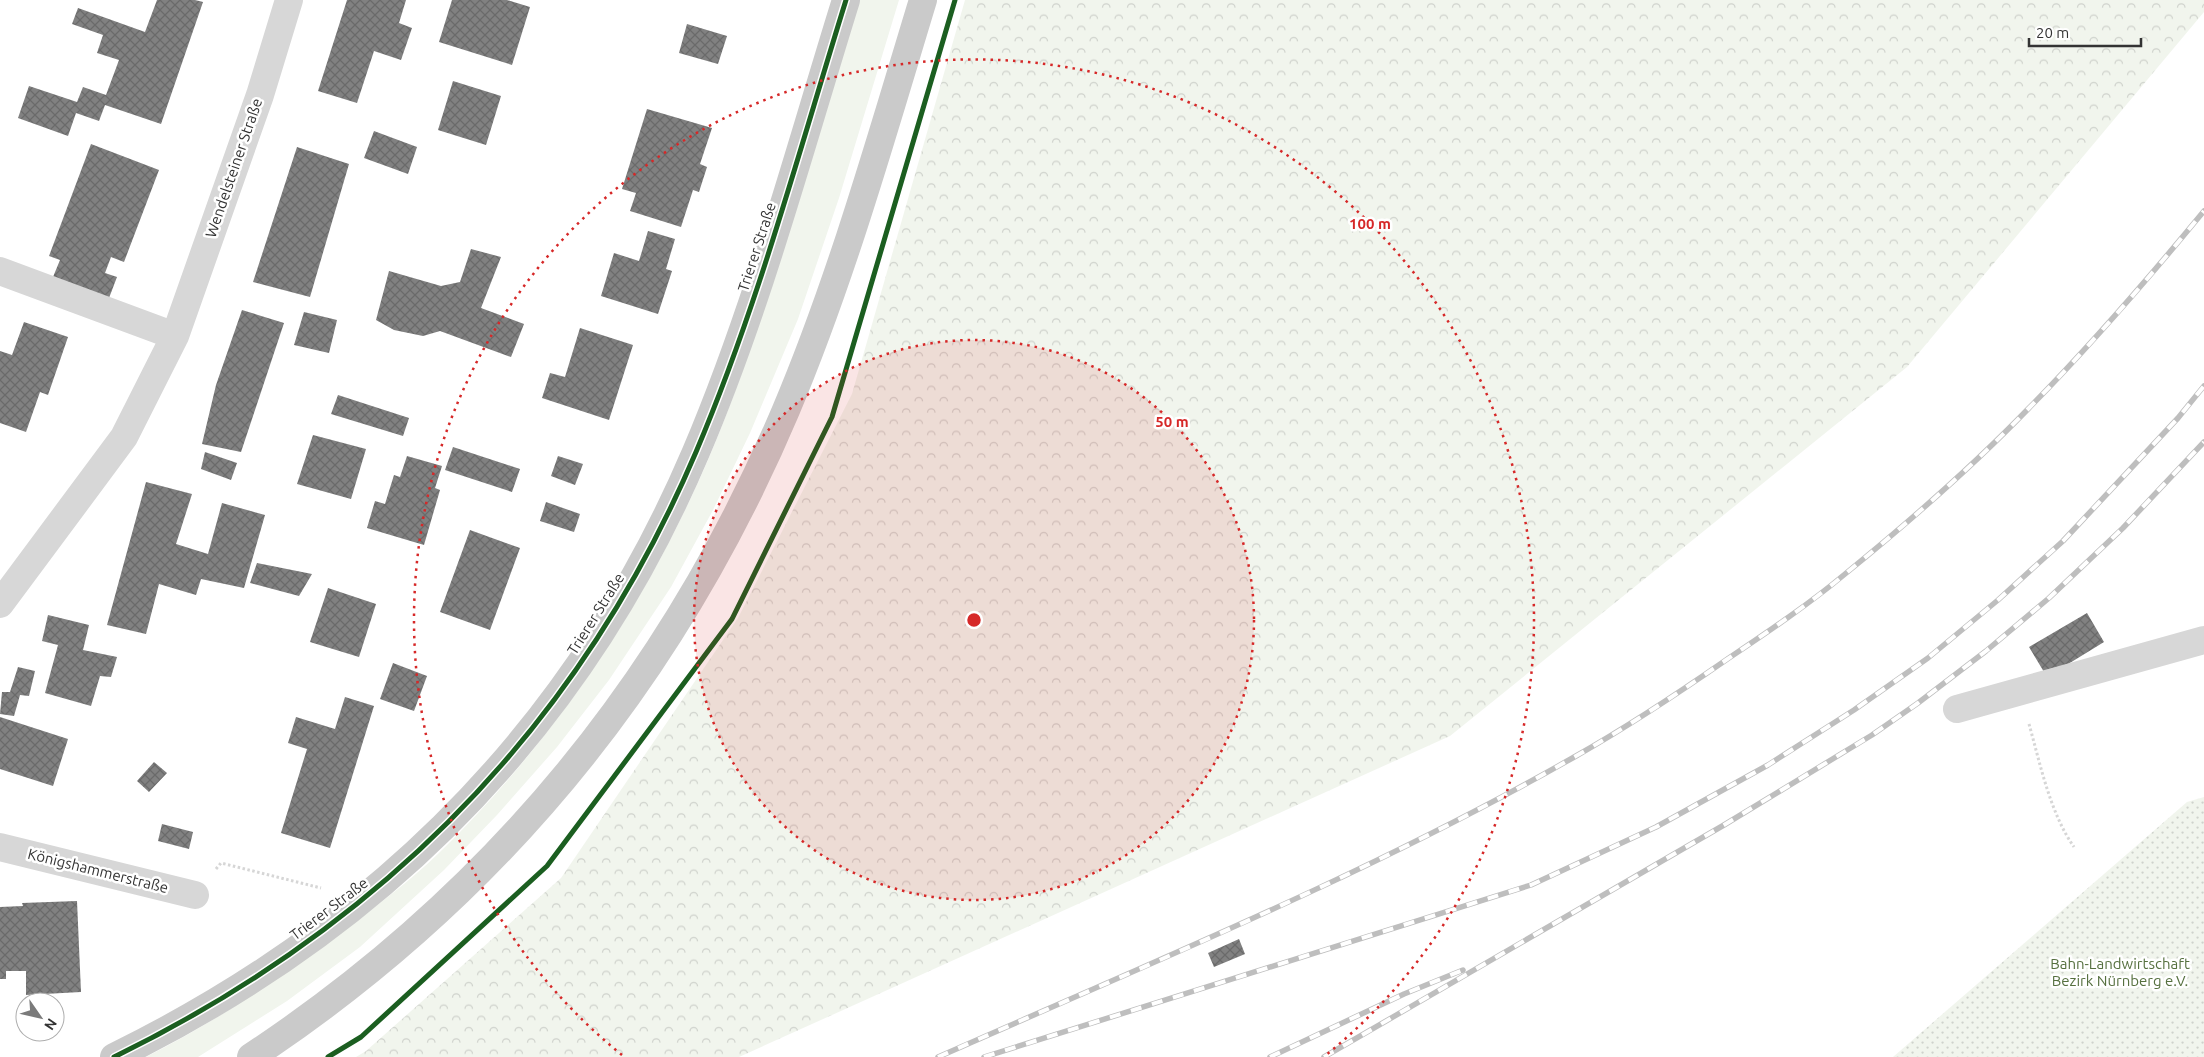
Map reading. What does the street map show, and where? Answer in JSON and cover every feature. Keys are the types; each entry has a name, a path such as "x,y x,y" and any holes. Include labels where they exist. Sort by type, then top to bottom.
{"main road":[{"name":"Trierer Straße","path":"114,1057 197,1013 246,984 330,926 365,899 413,857 462,809 527,736 578,666 644,559 695,453 726,376 780,217 846,0"},
{"path":"251,1057 333,1000 374,967 430,920 487,864 554,792 617,712 654,659 700,586 722,544 766,455 796,385 826,309 857,218 923,0"}],"street":[{"name":"Wendelsteiner Straße","path":"0,604 124,437 174,336 260,95 289,0"},
{"path":"0,271 174,336"},
{"path":"1957,709 2204,640"},
{"name":"Königshammerstraße","path":"0,847 196,894"}],"path":[{"path":"2021,692 2056,814 2066,836 2074,847"},
{"path":"196,894 220,863 365,899"}],"green space":[{"path":"859,0 899,0 839,198 798,319 750,433 713,510 671,587 609,680 557,747 497,815 444,870 360,947 287,1001 198,1057 146,1057 172,1044 270,983 416,874 482,809 522,763 560,715 596,664 660,559 688,504 724,422 761,316"},
{"path":"965,0 2204,0 2204,12 1907,367 1450,736 739,1057 356,1057 366,1051 561,878 738,618 852,394"},
{"name":"Bahn-Landwirtschaft Bezirk Nürnberg e.V.","path":"2204,797 2204,1057 1893,1057 2187,802"}],"building":[{"path":"157,0 195,0 203,2 161,124 105,105 99,121 76,113 68,136 18,118 29,86 77,102 83,87 106,95 119,60 97,53 103,35 72,24 78,8 145,32"},
{"path":"347,0 406,0 399,23 412,28 401,60 374,51 357,103 318,91"},
{"path":"452,0 507,0 530,7 512,65 439,42"},
{"path":"687,24 727,36 718,64 679,53"},
{"path":"453,81 501,96 486,145 438,130"},
{"path":"647,109 712,128 700,164 707,167 699,192 693,190 681,227 630,211 636,193 622,189"},
{"path":"374,131 417,147 408,174 364,158"},
{"path":"91,144 159,170 124,262 111,257 105,273 117,277 109,298 53,277 60,260 49,256"},
{"path":"297,147 349,164 310,297 253,282"},
{"path":"648,231 675,239 666,269 672,271 658,314 601,296 614,253 639,261"},
{"path":"471,249 501,257 481,308 524,324 511,357 440,331 423,336 394,330 376,320 389,271 441,286 460,282"},
{"path":"242,310 284,323 241,452 202,444 216,385"},
{"path":"304,312 337,320 329,353 294,345"},
{"path":"24,322 68,337 48,395 40,392 26,432 0,423 0,351 12,355"},
{"path":"580,328 633,345 609,420 542,398 550,373 565,377"},
{"path":"338,395 409,418 403,436 331,414"},
{"path":"313,435 366,449 351,499 297,484"},
{"path":"453,447 520,469 512,492 445,470"},
{"path":"205,452 237,463 231,480 201,469"},
{"path":"407,456 442,466 435,488 440,490 424,545 367,528 375,501 385,504 394,475 400,477"},
{"path":"558,456 583,464 575,485 551,476"},
{"path":"146,482 192,494 176,544 208,554 222,503 265,515 244,588 201,579 196,595 159,584 146,634 107,625"},
{"path":"546,502 580,514 574,532 540,521"},
{"path":"470,530 520,548 490,630 440,612"},
{"path":"257,563 312,574 299,596 250,583"},
{"path":"328,588 376,604 359,657 310,642"},
{"path":"2087,613 2104,642 2047,677 2029,647"},
{"path":"48,615 89,625 83,650 117,657 111,677 100,676 91,706 45,693 58,645 42,641"},
{"path":"393,663 427,676 414,711 380,699"},
{"path":"18,667 35,671 29,696 20,695 14,716 0,714 2,692 10,692"},
{"path":"345,697 374,706 330,848 281,833 307,749 288,743 296,717 335,729"},
{"path":"0,717 68,739 53,786 0,769"},
{"path":"154,762 167,773 149,792 137,781"},
{"path":"162,824 193,832 189,849 158,841"},
{"path":"77,901 81,992 26,992 26,971 6,971 6,979 0,979 0,907 23,906 22,903"},
{"path":"1239,939 1245,954 1214,967 1208,953"}],"railway":[{"path":"938,1057 1261,915 1420,839 1499,799 1576,756 1633,722 1689,685 1787,618 1831,585 1963,473 2075,360 2204,211"},
{"path":"984,1057 1531,885 1656,827 1768,765 1854,710 1928,658 1998,600 2063,541 2178,418 2204,386"},
{"path":"1324,1057 1724,825 1872,735 1918,703 1986,651 2049,598 2123,528 2204,442"},
{"path":"1270,1057 1404,994 1463,970"}],"cycle path":[{"path":"114,1057 211,1005 302,946 385,881 462,808 531,730 593,644 648,552 696,452 718,397 777,228 846,0"},
{"path":"328,1057 361,1037 547,866 732,619 832,417 955,0"}]}
